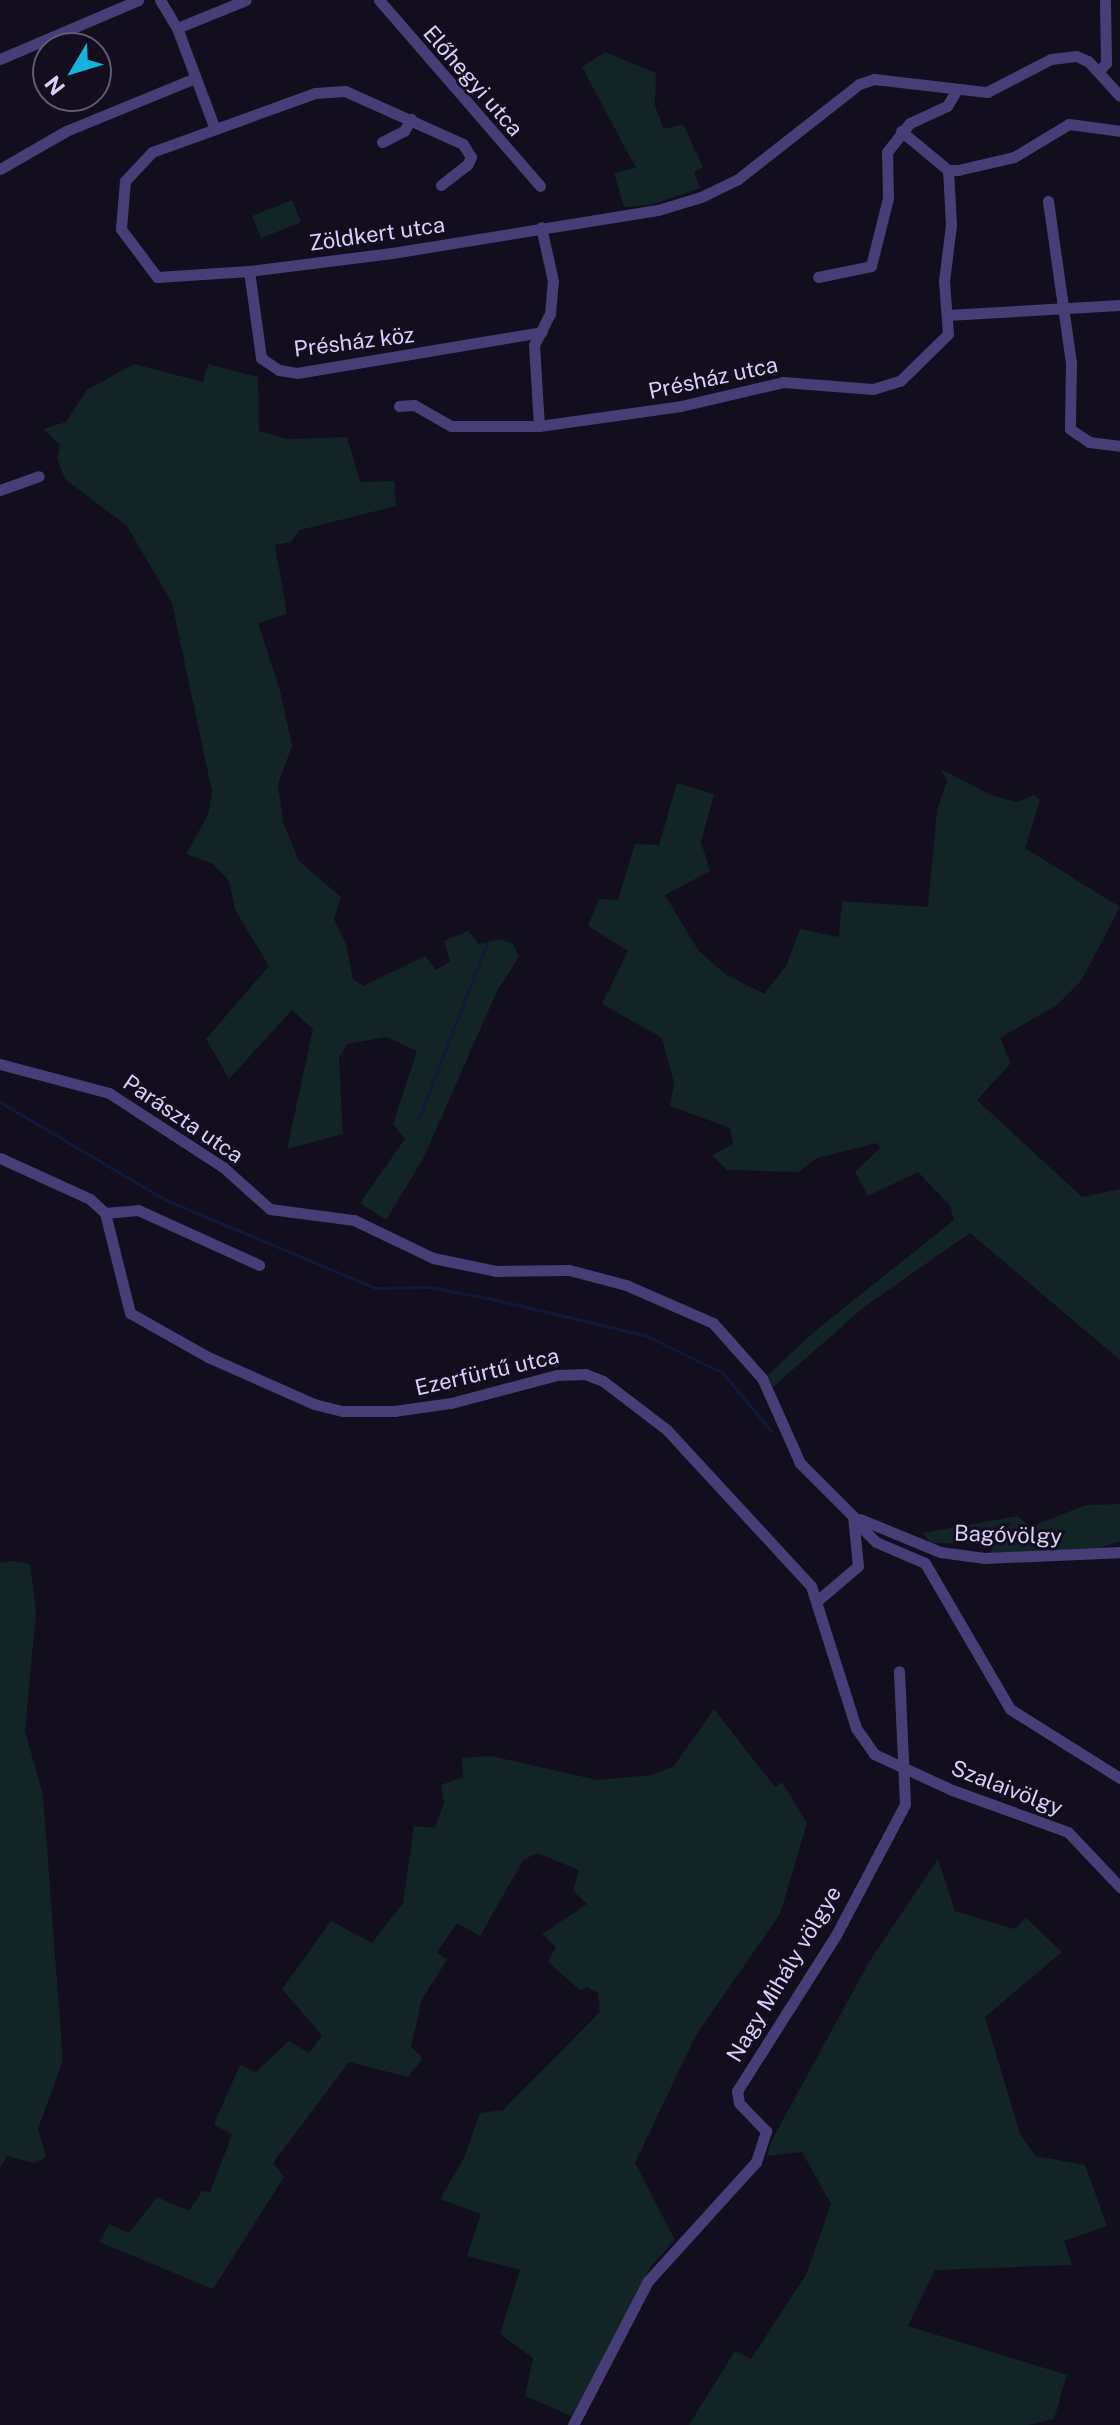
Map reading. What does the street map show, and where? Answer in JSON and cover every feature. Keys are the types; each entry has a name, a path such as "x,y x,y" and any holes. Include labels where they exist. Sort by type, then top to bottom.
{"street":[{"path":"0,59 109,6 138,0"},
{"path":"160,0 177,28 215,129"},
{"path":"177,28 246,0"},
{"name":"Előhegyi utca","path":"379,0 540,186"},
{"path":"1105,0 1106,63 1099,71 1120,96"},
{"name":"Zöldkert utca","path":"441,185 471,157 463,144 345,91 315,93 152,152 137,164 119,201 121,229 157,277 249,271 658,210 701,197 738,179 859,84 874,79 956,91 998,89 1061,57 1088,61 1099,71"},
{"path":"0,169 66,131 195,78"},
{"path":"818,277 871,266 888,198 887,152 901,131 947,106 956,91"},
{"path":"382,142 404,131 411,119"},
{"path":"901,131 948,170 1014,157 1069,124 1120,131"},
{"name":"Présház utca","path":"399,406 414,405 451,426 539,426 681,406 783,382 873,389 900,381 944,343 948,170"},
{"path":"1048,201 1071,363 1070,429 1089,442 1120,446"},
{"path":"539,426 533,357 550,314 553,281 541,227"},
{"name":"Présház köz","path":"249,271 261,358 279,370 297,373 542,332"},
{"path":"947,315 1120,305"},
{"path":"0,490 39,476"},
{"name":"Parászta utca","path":"0,1064 109,1093 223,1167 270,1209 354,1220 433,1258 496,1271 569,1270 626,1285 713,1323 762,1378 800,1463 853,1516"},
{"path":"0,1158 64,1186 105,1213 138,1210 259,1265"},
{"name":"Ezerfürtű utca","path":"105,1213 130,1313 208,1357 343,1411 451,1403 572,1373 603,1381 667,1430 727,1491 818,1600 856,1728 874,1754 907,1768"},
{"path":"818,1600 858,1566 853,1516"},
{"name":"Bagóvölgy","path":"853,1516 940,1552 1036,1558 1120,1552"},
{"path":"861,1527 876,1542 925,1563 1010,1709 1120,1778"},
{"path":"899,1671 897,1706 907,1768"},
{"name":"Szalaivölgy","path":"907,1768 952,1790 1068,1832 1120,1887"},
{"name":"Nagy Mihály völgye","path":"573,2425 648,2281 756,2162 766,2131 739,2103 737,2091 808,1981 900,1818 907,1768"}],"shaded area":[{"path":"605,52 656,73 655,106 664,129 683,124 703,167 694,172 700,188 650,205 624,207 614,173 636,168 582,67"},
{"path":"292,200 301,222 261,238 252,216"},
{"path":"134,364 203,382 208,364 258,377 259,431 287,439 347,437 360,482 394,481 396,506 300,530 291,542 275,545 287,614 258,623 280,690 292,746 278,784 283,822 299,861 341,897 334,919 346,944 353,979 363,986 425,956 436,970 450,961 444,941 468,931 479,944 500,939 513,944 519,957 497,991 423,1159 386,1220 360,1203 405,1139 393,1124 417,1051 386,1037 347,1044 339,1058 343,1134 287,1149 313,1029 292,1010 229,1079 206,1039 269,966 235,910 229,881 213,864 186,854 208,815 212,791 172,603 127,526 65,479 57,458 60,445 43,429 66,422 87,390"},
{"path":"941,769 993,796 1017,802 1034,795 1040,800 1025,848 1120,907 1081,981 1057,1005 1000,1038 1011,1063 977,1100 1082,1197 1120,1189 1120,1360 970,1233 864,1307 773,1387 767,1376 815,1331 954,1220 950,1205 918,1172 868,1196 855,1172 880,1148 877,1143 817,1158 798,1172 727,1170 712,1155 733,1144 730,1128 670,1106 674,1083 662,1038 602,1004 628,951 588,926 599,899 618,900 635,844 659,845 677,783 714,794 701,842 710,871 665,895 698,950 725,974 764,994 786,966 800,929 839,937 842,901 928,907 937,810 947,781"},
{"path":"1120,1504 1120,1541 1093,1550 990,1553 993,1544 931,1543 922,1533 1018,1516 1030,1527 1086,1505"},
{"path":"0,1563 30,1564 36,1612 25,1731 43,1795 63,2060 38,2129 46,2157 34,2163 7,2156 0,2168"},
{"path":"714,1709 775,1787 782,1782 807,1823 780,1914 696,2035 635,2163 675,2240 651,2266 573,2417 525,2396 533,2358 500,2334 520,2270 467,2256 481,2214 440,2199 464,2158 480,2113 503,2110 600,2012 598,1993 587,1987 580,1990 548,1962 556,1947 542,1934 587,1904 573,1891 579,1870 537,1853 523,1860 480,1936 457,1923 437,1952 447,1960 422,1999 411,2047 423,2058 408,2077 349,2062 273,2163 284,2177 213,2289 99,2242 109,2224 129,2233 157,2197 189,2211 202,2191 210,2192 232,2135 214,2124 240,2065 256,2072 289,2041 309,2053 322,2035 282,1989 331,1921 372,1943 403,1903 414,1826 435,1828 444,1803 441,1785 463,1777 462,1758 491,1756 597,1780 652,1775 674,1766"},
{"path":"938,1859 955,1911 1014,1929 1026,1918 1062,1952 985,2017 1020,2134 1036,2156 1085,2165 1107,2226 1064,2241 1072,2265 935,2270 908,2326 1067,2375 1054,2419 1028,2425 689,2425 735,2351 751,2359 806,2275 831,2204 802,2152 767,2156 772,2140 869,1962"}],"waterway":[{"path":"418,1120 487,943"},
{"path":"0,1102 166,1200 375,1288 429,1287 647,1336 723,1373 771,1431"}]}
